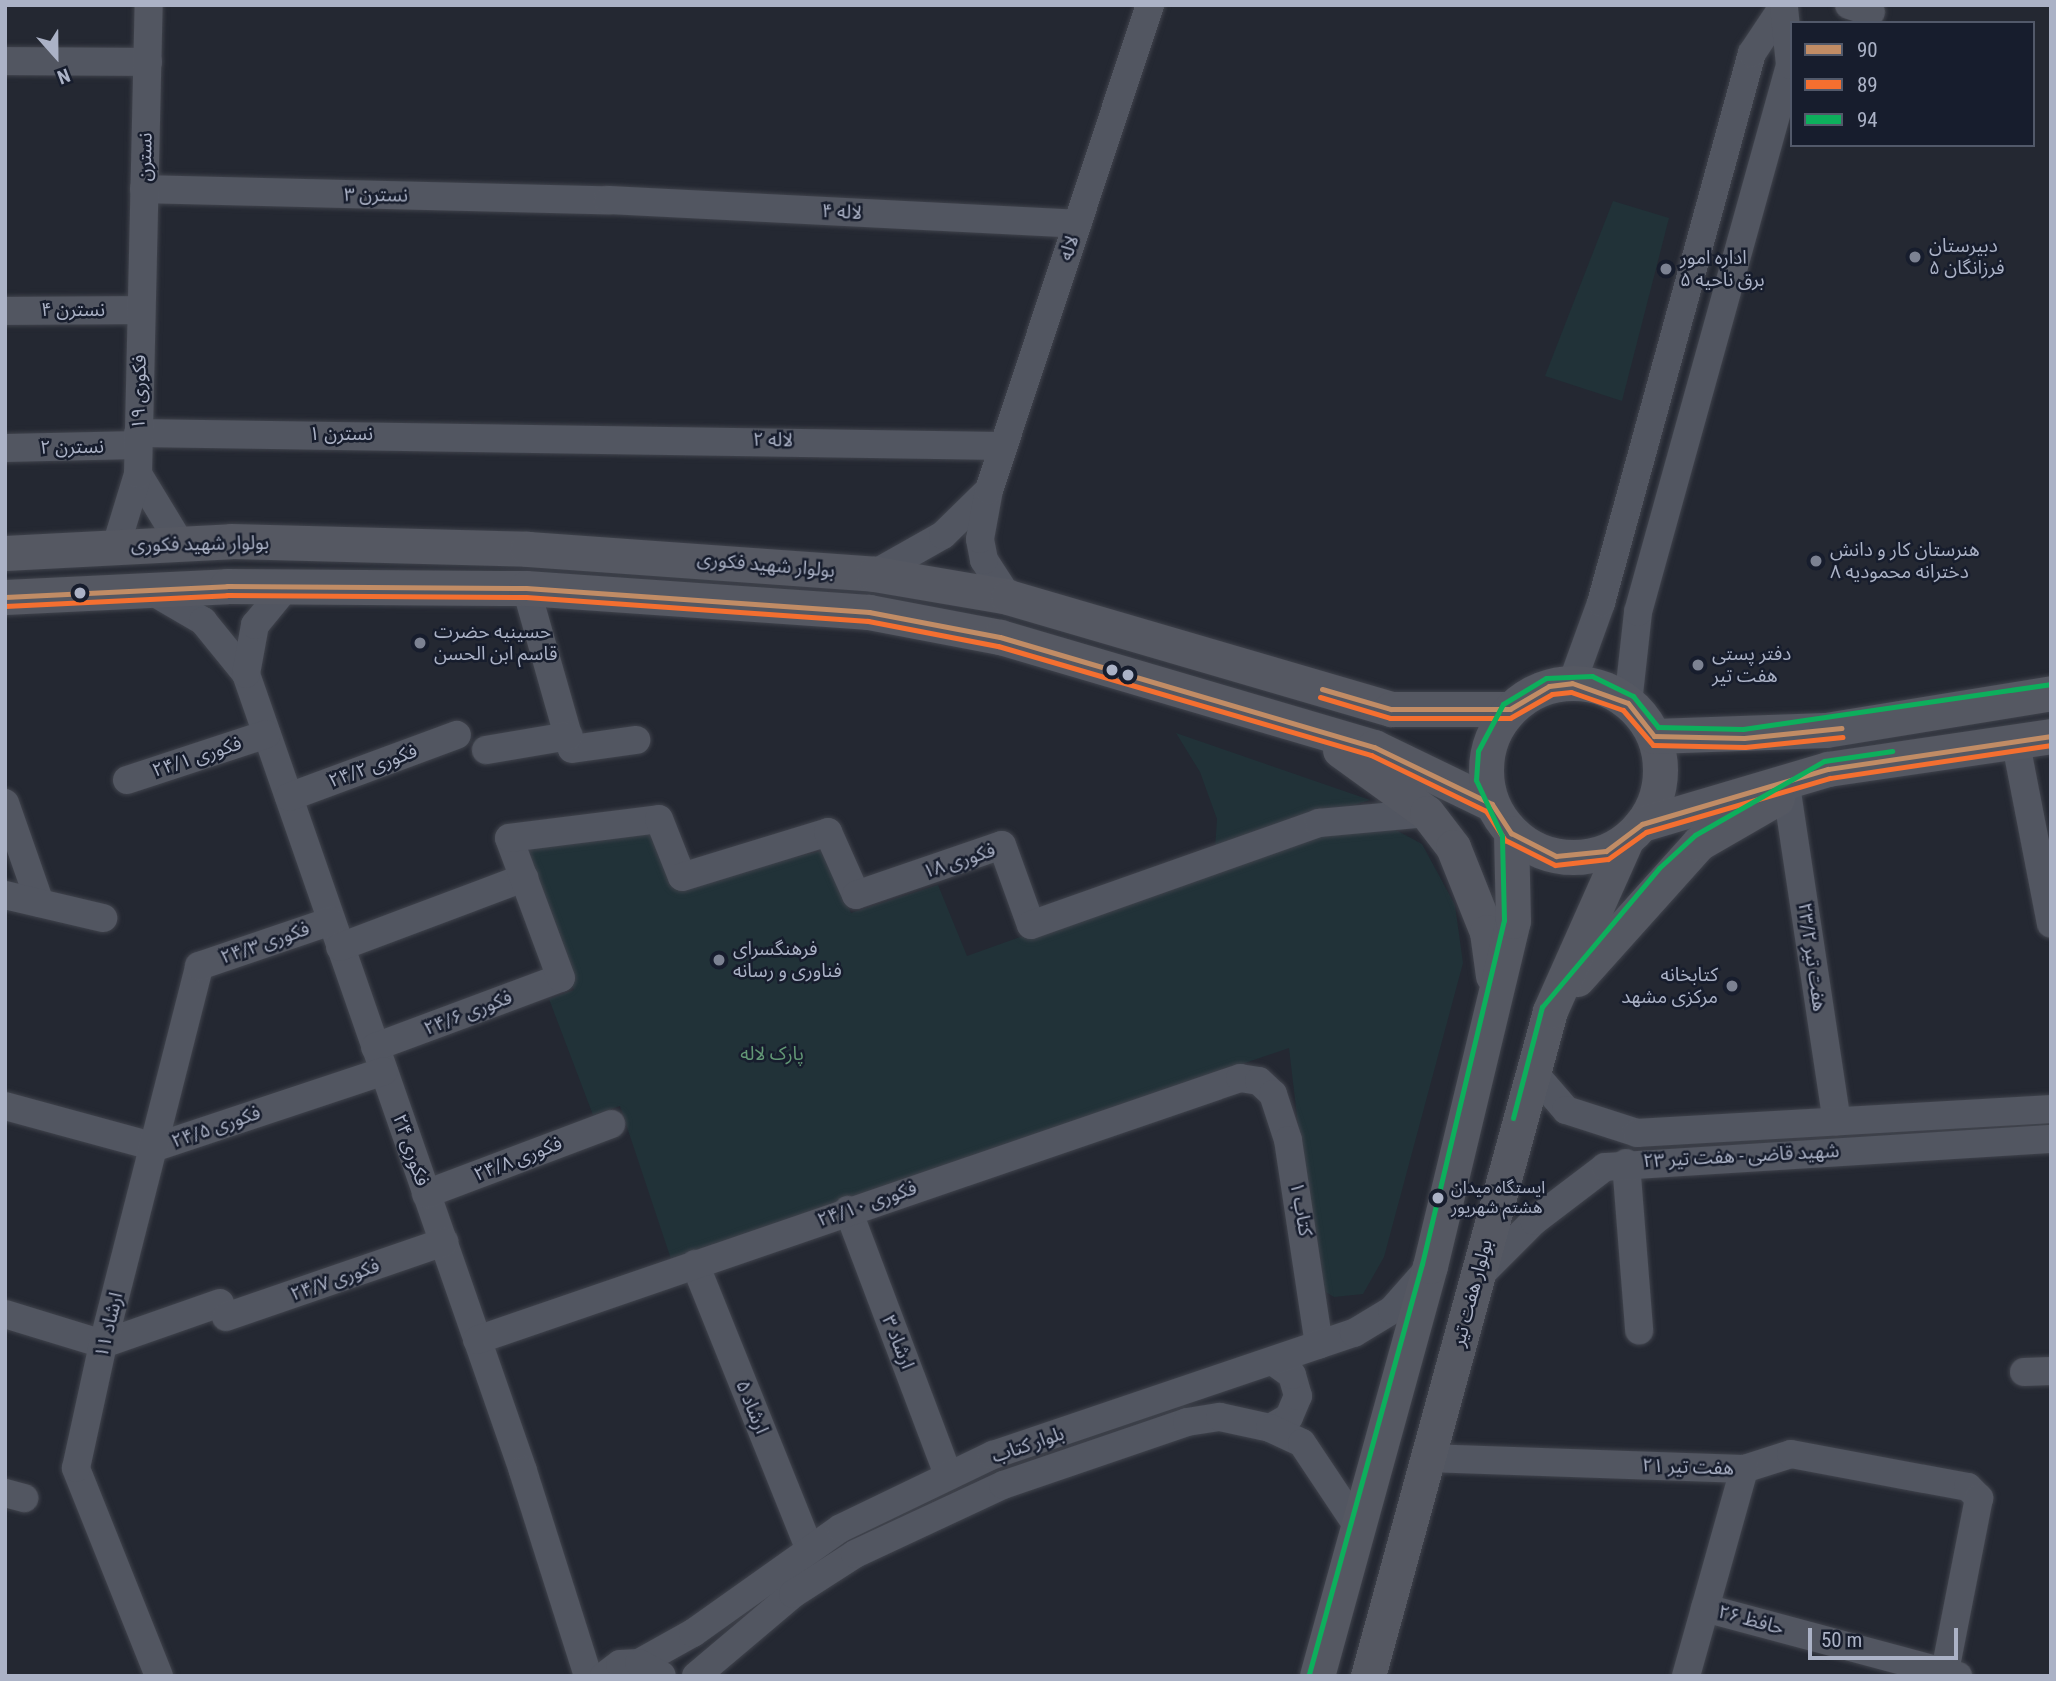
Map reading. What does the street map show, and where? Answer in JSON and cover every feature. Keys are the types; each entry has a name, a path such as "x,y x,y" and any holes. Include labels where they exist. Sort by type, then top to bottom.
{"main road":[{"name":"بولوار شهید فکوری","path":"5,553 180,543 528,549 874,574 1007,597 1391,709 1510,709"},
{"name":"بولوار شهید فکوری","path":"5,597 148,589 287,586 526,588 869,612 1000,637 1374,747 1501,818"},
{"path":"1317,1676 1430,1266 1513,921 1501,818 1486,754 1510,709 1549,686 1572,683 1628,703 1654,736 1659,782 1634,832"},
{"path":"1654,736 1826,730 2051,693"},
{"path":"1374,747 1388,746 1398,735 1391,709"},
{"path":"1302,726 1426,813 1473,887 1488,932 1496,996"},
{"path":"1501,818 1556,856 1581,857 1634,832 1828,769 2016,744 2051,736"},
{"path":"1550,1011 1699,843 1828,769"},
{"name":"بولوار هفت تیر","path":"1368,1676 1550,1011 1634,832"}],"street":[{"name":"نسترن","path":"141,310 149,5"},
{"name":"لاله","path":"1007,597 984,560 980,539 989,490 1150,5"},
{"path":"1572,683 1601,603 1675,324 1752,53 1781,6"},
{"path":"1628,703 1638,612 1711,336 1790,65 1781,6"},
{"path":"5,61 148,62"},
{"name":"نسترن ۳","path":"145,189 608,200"},
{"name":"لاله ۴","path":"608,200 1077,224"},
{"name":"نسترن ۴","path":"5,311 141,310"},
{"name":"فکوری ۱۹","path":"138,474 141,310"},
{"path":"1675,324 1711,336"},
{"name":"لاله ۲","path":"544,435 1003,446"},
{"name":"نسترن ۱","path":"138,439 544,435"},
{"name":"نسترن ۲","path":"5,449 138,439"},
{"path":"138,474 180,543"},
{"path":"116,546 138,474"},
{"name":"لاله","path":"874,574 935,541 989,490"},
{"path":"246,674 255,625 287,586"},
{"path":"526,588 571,743"},
{"path":"148,589 203,621 246,674"},
{"name":"فکوری ۲۴","path":"246,674 444,1242 575,1627 588,1676"},
{"name":"فکوری ۲۴/۱","path":"127,780 267,734"},
{"name":"فکوری ۲۴/۲","path":"289,797 457,735"},
{"path":"486,750 636,740"},
{"path":"2016,744 2051,924"},
{"name":"هفت تیر ۲۳/۲","path":"1787,792 1837,1121"},
{"path":"5,803 40,903"},
{"name":"فکوری ١٨","path":"524,878 509,838 659,819 682,877 828,832 856,895 1002,845 1031,925 1319,823 1426,813"},
{"name":"فکوری ۲۴/۳","path":"199,966 336,934 524,878"},
{"name":"فکوری ۲۴/۶","path":"380,1059 561,978 524,878"},
{"path":"5,895 103,918"},
{"name":"ارشاد ۱۱","path":"159,1676 76,1468 103,1344 156,1147 199,966"},
{"name":"فکوری ۲۴/۵","path":"5,1105 156,1147 380,1059"},
{"name":"شهید قاضی - هفت تیر ۲۳","path":"1534,1073 1566,1110 1605,1126 1637,1133 2051,1109"},
{"name":"فکوری ۲۴/۱۰","path":"477,1340 848,1210 1240,1078 1259,1081"},
{"name":"کتاب ۱","path":"1259,1081 1273,1094 1287,1139 1320,1345"},
{"name":"فکوری ۲۴/۸","path":"426,1194 611,1124"},
{"path":"1605,1126 1594,1146 1615,1165 1639,1330"},
{"name":"شهید قاضی - هفت تیر ۲۳","path":"1615,1165 2051,1139"},
{"path":"1475,1280 1534,1221 1615,1165"},
{"name":"ارشاد ۳","path":"848,1210 948,1475"},
{"name":"فکوری ۲۴/۷","path":"103,1344 444,1242"},
{"name":"ارشاد ۵","path":"695,1264 810,1550"},
{"name":"بلوار کتاب","path":"631,1670 693,1633 810,1550 948,1475 1320,1345 1392,1310 1430,1266"},
{"path":"5,1314 103,1344"},
{"path":"1270,1428 1289,1417 1298,1396 1292,1375 1274,1362"},
{"name":"بلوار کتاب","path":"696,1676 793,1594 855,1554 1003,1485 1187,1422 1220,1417 1270,1428 1302,1443 1358,1527"},
{"name":"هفت تیر ۲۱","path":"1427,1458 1744,1469 1791,1454 1968,1487 1979,1498 1952,1674"},
{"path":"1686,1676 1744,1469"},
{"name":"حافظ ۲۶","path":"1705,1608 1952,1674"},
{"path":"575,1627 631,1670"}],"green space":[{"path":"1613,201 1669,218 1622,401 1545,376"},
{"path":"1176,733 1370,800 1215,849 1217,819 1200,772"},
{"name":"پارک لاله","path":"1381,822 1422,844 1455,905 1463,963 1384,1257 1363,1294 1334,1297 1317,1287 1289,1048 671,1259 620,1106 593,1115 549,999 574,990 520,846 648,826 672,887 825,850 851,913 938,885 967,956 1321,830"}],"transit line":[{"name":"90","path":"5,597 227,586 526,588 869,612 1000,637 1374,747 1492,804 1511,833 1556,856 1606,851 1642,824 1828,769 2051,736"},
{"name":"89","path":"5,606 227,595 526,597 868,621 998,646 1371,755 1486,811 1505,840 1555,865 1608,859 1646,832 1830,778 2051,745"},
{"name":"94","path":"1309,1674 1422,1264 1504,920 1502,836 1476,780 1478,751 1503,704 1546,678 1592,676 1633,696 1658,727 1743,729 2050,684"},
{"name":"90","path":"1322,689 1391,709 1510,709 1549,686 1572,683 1628,703 1654,736 1744,738 1841,728"},
{"name":"89","path":"1320,697 1390,718 1510,718 1552,694 1571,692 1623,710 1653,745 1745,747 1842,737"},
{"name":"94","path":"1513,1118 1542,1007 1659,868 1695,835 1824,761 1892,751"}],"place":[{"name":"دبیرستان فرزانگان ۵","path":"1915,257"},
{"name":"اداره امور برق ناحیه ۵","path":"1666,269"},
{"name":"هنرستان کار و دانش دخترانه محمودیه ۸","path":"1816,561"},
{"name":"حسینیه حضرت قاسم ابن الحسن","path":"420,643"},
{"name":"دفتر پستی هفت تیر","path":"1698,665"},
{"name":"فرهنگسرای فناوری و رسانه","path":"719,960"},
{"name":"کتابخانه مرکزی مشهد","path":"1732,986"},
{"name":"ایستگاه میدان هشتم شهریور","path":"1438,1198"}]}
